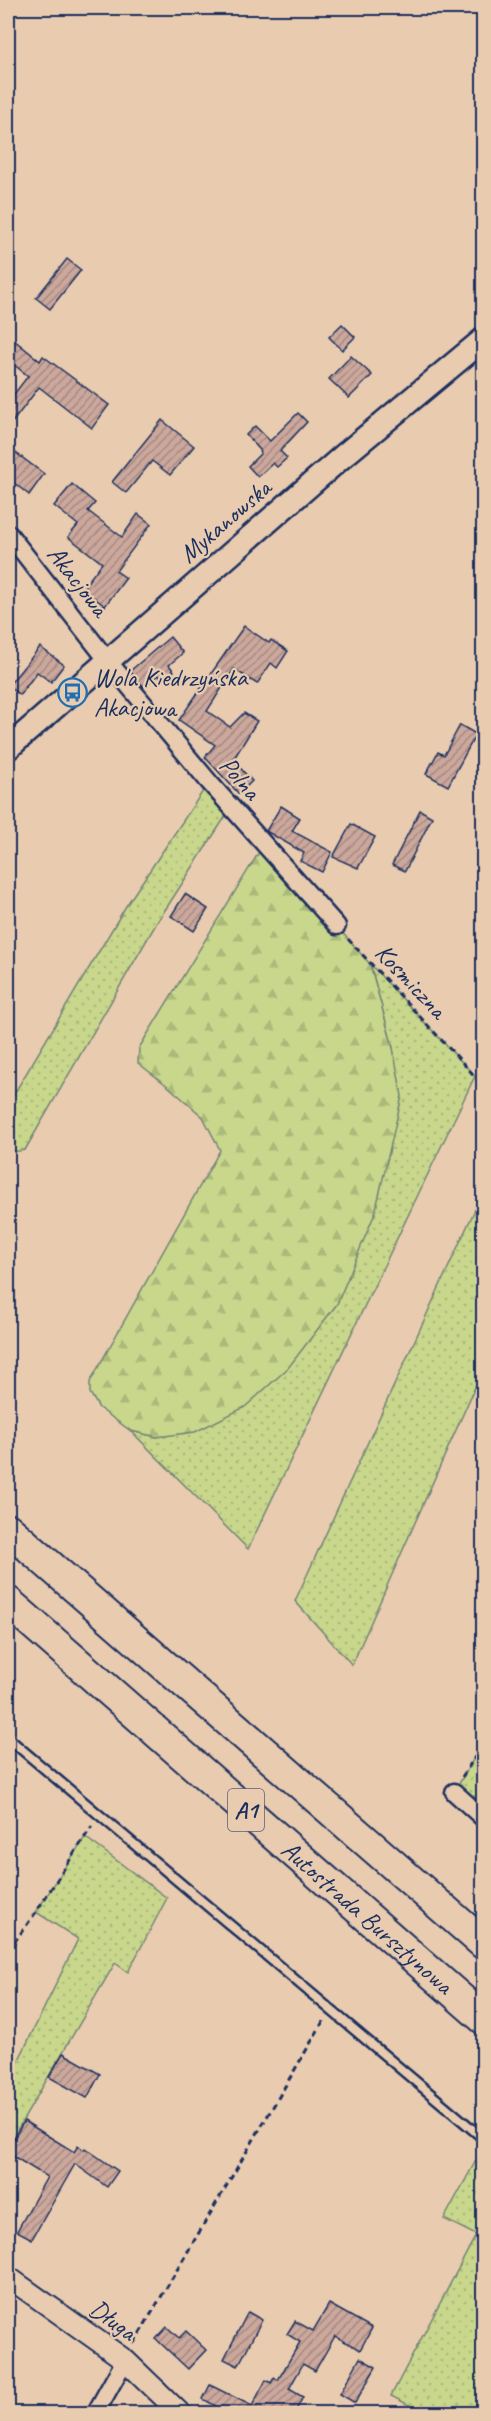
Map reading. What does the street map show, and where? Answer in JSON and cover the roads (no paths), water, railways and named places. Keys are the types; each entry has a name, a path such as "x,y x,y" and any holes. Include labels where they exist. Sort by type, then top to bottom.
{"highway":[{"name":"A1","path":"8,1529 483,1944"},
{"name":"Autostrada Bursztynowa","path":"8,1602 483,2019"}],"main road":[{"name":"Mykanowska","path":"8,748 342,457 483,339"}],"street":[{"name":"Akacjowa","path":"8,533 108,661"},
{"name":"Polna","path":"108,661 209,782 337,926"},
{"path":"454,1792 483,1819"},
{"name":"Długa","path":"8,2277 124,2360 181,2414"},
{"path":"95,2414 124,2360"}],"lane":[{"path":"8,1737 483,2139"}],"place":[{"name":"Wola Kiedrzyńska Akacjowa","path":"73,692"}]}
